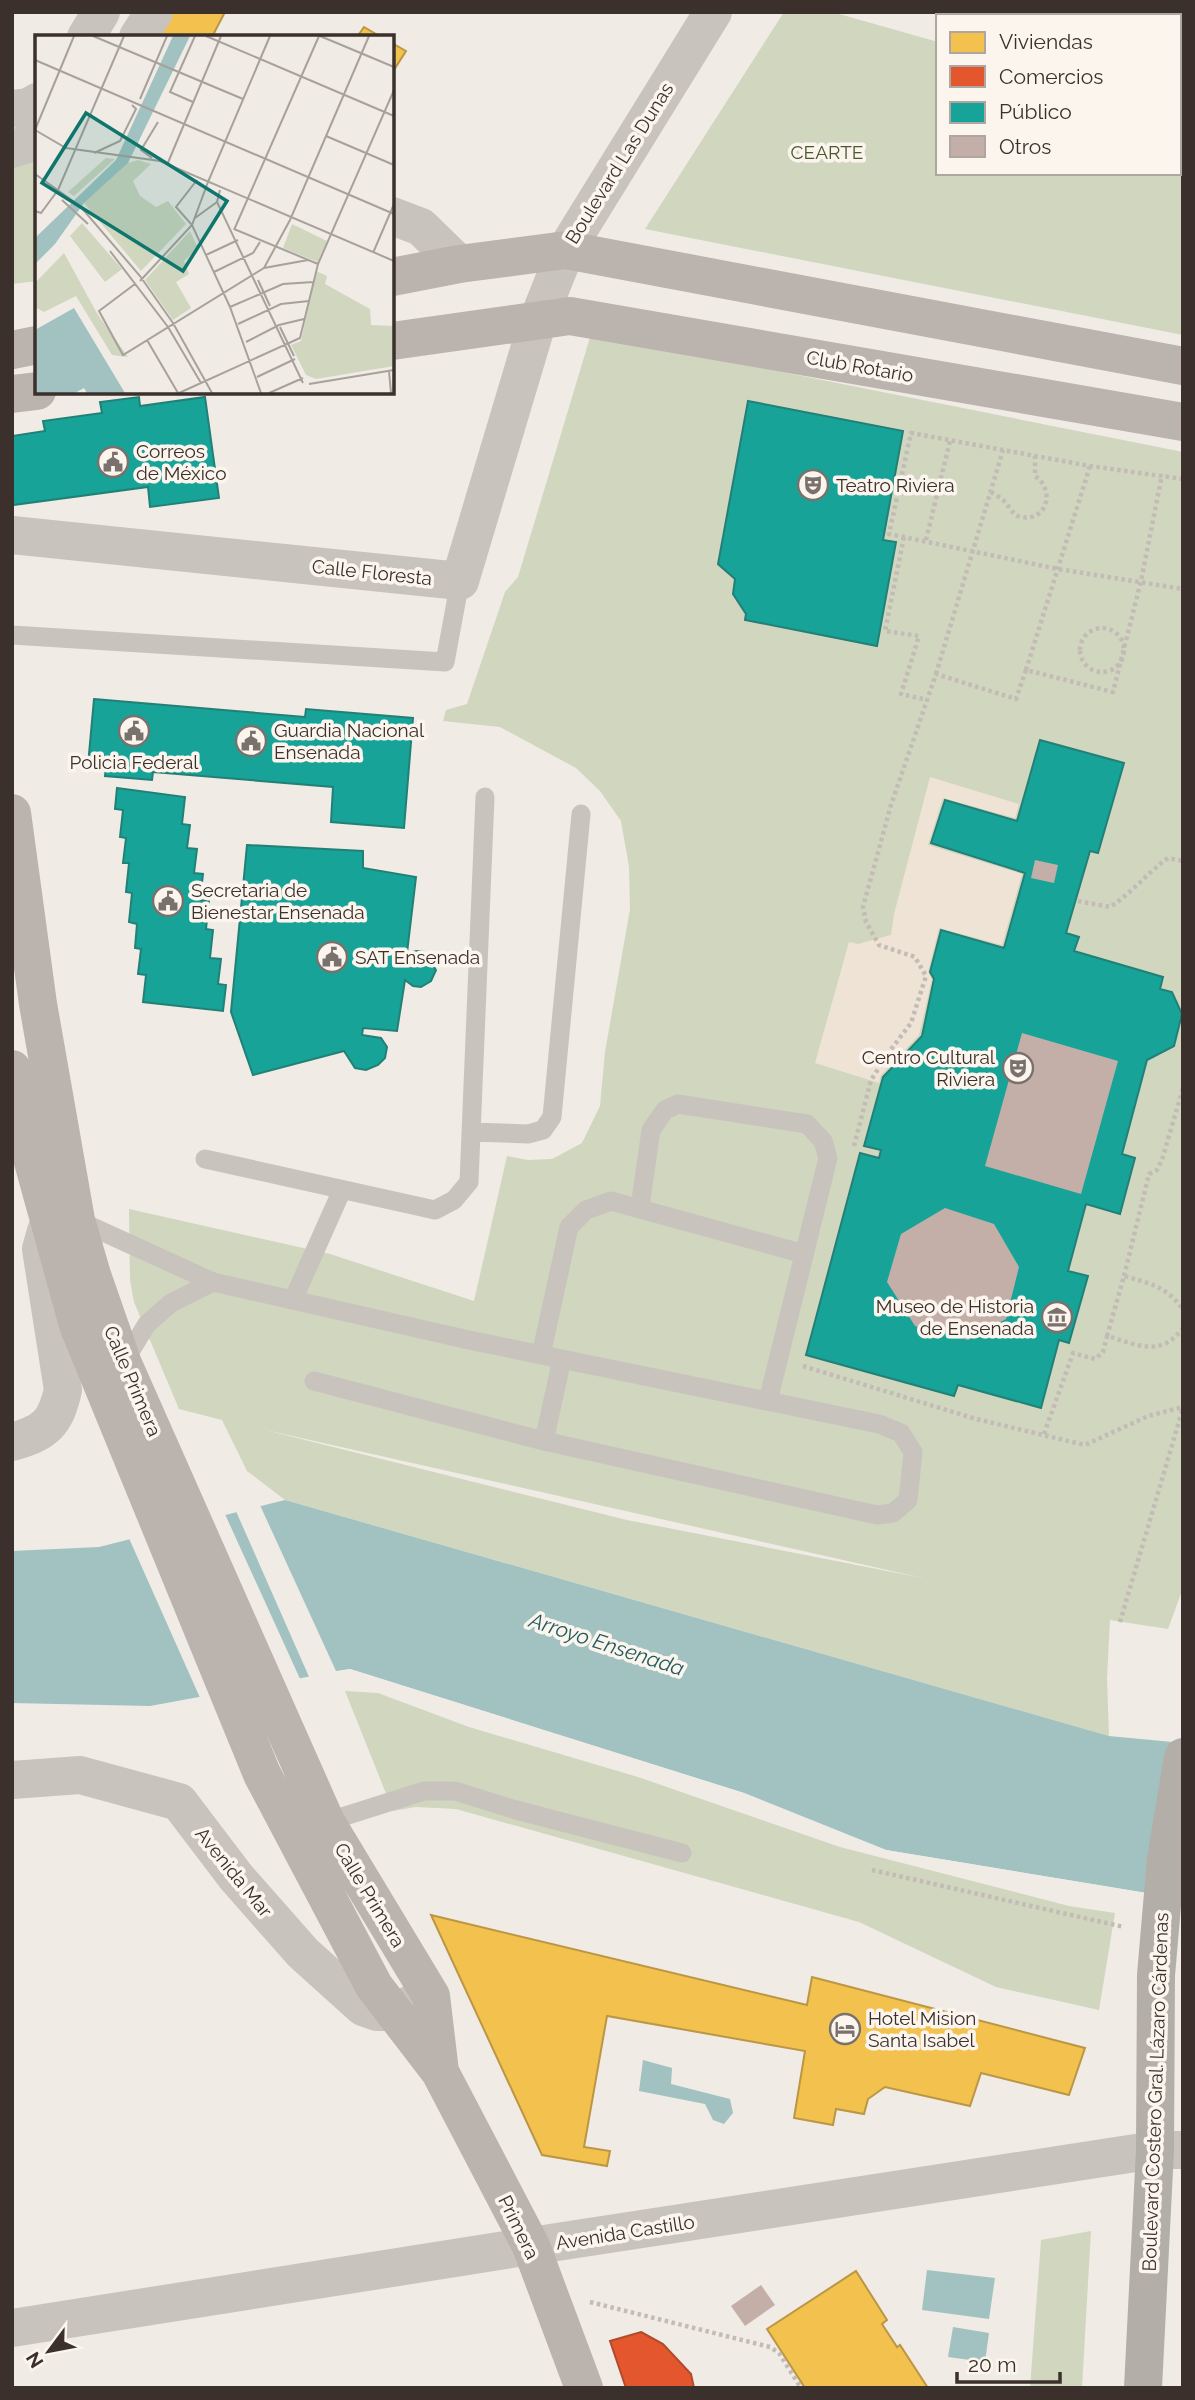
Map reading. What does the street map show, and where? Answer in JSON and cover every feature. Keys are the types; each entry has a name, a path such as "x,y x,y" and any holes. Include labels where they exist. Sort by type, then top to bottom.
{"highway":[{"name":"Boulevard Costero Gral. Lázaro Cárdenas","path":"1143,2388 1169,2150 1156,1975 1166,1858 1183,1756"}],"main road":[{"path":"394,277 459,264 566,250 1183,366"},
{"name":"Club Rotario","path":"394,341 570,316 1183,422"},
{"path":"12,350 35,345"},
{"path":"12,394 35,391"},
{"name":"Calle Primera","path":"12,813 25,1006 63,1223 92,1275 113,1377 135,1428 326,1822 431,1996 440,2072"},
{"path":"12,1069 22,1122 63,1223"},
{"name":"Calle Primera","path":"135,1428 262,1774 374,1986 440,2072"},
{"name":"Primera","path":"440,2072 531,2246 584,2388"}],"street":[{"path":"87,35 101,12"},
{"path":"139,35 154,12"},
{"name":"Boulevard Las Dunas","path":"538,320 566,250 713,12"},
{"path":"12,109 35,103"},
{"path":"12,149 35,142"},
{"path":"394,217 421,227 459,264"},
{"name":"Calle Floresta","path":"12,535 460,581 538,320"},
{"path":"12,1442 32,1436 50,1425 58,1412 63,1390 41,1249 44,1234 63,1223"},
{"name":"Avenida Mar","path":"12,1780 80,1775 179,1802 236,1877 303,1953 363,2007 377,2012 393,2012"},
{"path":"393,2012 431,1996"},
{"name":"Avenida Castillo","path":"12,2328 531,2246 1169,2150"}],"lane":[{"path":"12,635 445,662 460,581"},
{"path":"205,1159 435,1210 454,1200 469,1182 485,797"},
{"path":"471,1132 528,1134 543,1130 552,1117 581,814"},
{"path":"640,1207 651,1130 665,1110 678,1104 807,1124 823,1142 828,1158 768,1401"},
{"path":"293,1300 342,1189"},
{"path":"541,1355 569,1227 586,1210 611,1201 804,1254"},
{"path":"63,1223 213,1282 541,1355 879,1424 901,1433 913,1452 908,1500 893,1513 877,1515 544,1441 314,1381"},
{"path":"113,1377 147,1324 171,1303 213,1282"},
{"path":"544,1441 562,1359"},
{"path":"326,1822 424,1791 455,1791 516,1810 682,1853"}],"path":[{"path":"1183,479 1090,466 911,433 889,534 1058,569 1183,589"},
{"path":"926,540 950,442"},
{"path":"852,1154 871,1080 911,1023 926,976 915,957 879,945 866,922 863,907 891,805 936,674 1003,450"},
{"path":"991,492 1005,502 1014,514 1020,517 1035,516 1048,499 1048,492 1041,480 1035,476 1035,456"},
{"path":"936,674 1016,699 1090,466"},
{"path":"1026,670 1113,692 1141,581 1162,475"},
{"path":"904,537 885,631 919,636 901,694 927,700"},
{"path":"1098,628 1113,631 1122,642 1123,657 1115,668 1109,671 1095,671 1089,668 1082,656 1082,643 1091,631 1098,628"},
{"path":"1079,901 1110,907 1129,895 1152,870 1168,858 1183,861"},
{"path":"1044,1434 1073,1353 1095,1359 1103,1352 1149,1174 1157,1170 1162,1160 1183,1088"},
{"path":"1124,1276 1164,1289 1183,1310"},
{"path":"1107,1336 1149,1348 1166,1344 1183,1328"},
{"path":"797,1364 976,1419 1085,1445 1148,1416 1183,1408 1120,1622"},
{"path":"872,1870 1104,1924"},
{"path":"586,2301 770,2347 779,2353 801,2388"}],"green space":[{"name":"CEARTE","path":"784,12 832,12 936,41 936,175 1181,175 1181,14 1079,14 1183,12 1183,335 645,229"},
{"path":"35,159 35,281 12,284 12,163"},
{"path":"591,334 1183,452 1183,1588 1168,1629 1110,1620 1107,1678 1109,1736 285,1500 247,1471 222,1420 179,1409 134,1302 130,1280 129,1209 330,1254 474,1301 507,1156 528,1160 552,1159 582,1143 600,1106 605,1052 630,909 629,867 621,821 600,791 576,768 500,727 443,721 446,710 467,704 505,592 518,577","holes":["269,1431 923,1578 627,1520"]},
{"path":"345,1691 378,1693 469,1727 638,1777 840,1847 1069,1906 1115,1913 1099,2010 996,1987 859,1922 456,1809 416,1807 393,1811"},
{"path":"1091,2231 1082,2388 1030,2388 1041,2240"}],"shaded area":[{"path":"930,777 1019,804 1015,818 943,798 928,845 1022,874 1002,945 939,928 928,972 932,979 919,1035 881,1075 879,1083 815,1063 849,942 858,944 891,935 894,914"}],"water":[{"name":"Arroyo Ensenada","path":"285,1500 1109,1736 1183,1743 1183,1899 886,1850 744,1793 350,1669 150,1706 12,1703 12,1551 99,1547"},
{"path":"643,2060 672,2068 671,2084 730,2099 733,2113 724,2124 713,2120 705,2104 639,2091"},
{"path":"927,2270 995,2278 989,2319 922,2310"},
{"path":"953,2327 989,2333 985,2362 948,2357"}],"pier":[{"path":"259,1503 336,1671 350,1669 744,1793 886,1850 1183,1899 1183,1903 885,1854 743,1797 350,1673 310,1679 235,1509"},
{"path":"224,1512 301,1681 201,1700 128,1536"}],"building: Viviendas":[{"path":"172,12 225,12 213,35 158,35"},
{"path":"364,27 378,35 358,35"},
{"path":"394,44 406,51 394,70"},
{"name":"Hotel Mision Santa Isabel","path":"431,1915 807,2005 812,1977 1085,2048 1069,2095 981,2073 970,2106 885,2087 868,2099 864,2114 836,2109 833,2125 794,2118 805,2051 607,2016 584,2147 610,2151 607,2166 542,2155"},
{"path":"856,2271 887,2320 882,2324 897,2347 900,2345 928,2388 805,2388 767,2329"}],"building: Comercios":[{"path":"641,2332 663,2344 691,2374 694,2388 626,2388 610,2341"}],"building: Público":[{"name":"Correos de México","path":"139,397 140,406 205,397 219,498 150,507 148,487 13,505 12,436 45,431 43,421 102,413 100,402"},
{"name":"Teatro Riviera","path":"748,401 903,431 883,540 896,542 877,646 745,620 746,614 733,594 735,579 718,564"},
{"name":"Guardia Nacional Ensenada","path":"94,699 305,717 306,709 413,718 404,828 331,822 333,787 153,772 152,780 105,776 106,767 88,765"},
{"name":"Centro Cultural Riviera","path":"1040,740 1124,763 1098,853 1090,851 1066,933 1079,937 1074,951 1163,977 1160,989 1172,992 1182,1014 1174,1046 1147,1060 1122,1154 1135,1158 1120,1214 1086,1204 1068,1271 1088,1276 1069,1343 1059,1340 1041,1408 958,1385 954,1396 806,1355 860,1153 879,1158 881,1150 864,1146 883,1077 922,1036 934,979 930,972 941,930 1004,948 1025,873 931,843 945,800 1017,821"},
{"name":"Secretaria de Bienestar Ensenada","path":"117,788 185,797 182,824 190,825 187,848 197,849 194,873 203,874 200,900 209,901 206,929 213,930 210,958 221,959 218,984 226,985 223,1011 143,1002 146,975 138,974 141,949 135,948 137,924 129,922 132,893 126,892 129,863 123,863 126,838 120,837 123,810 115,809"},
{"name":"SAT Ensenada","path":"247,845 363,851 363,868 416,877 407,953 424,952 436,970 431,981 421,987 413,986 405,980 397,1031 363,1028 362,1035 381,1038 387,1047 385,1058 378,1065 366,1070 355,1068 344,1051 253,1075 231,1012"}],"building: Otros":[{"path":"1035,860 1058,865 1054,883 1031,878"},
{"path":"1022,1033 1118,1061 1081,1194 985,1166"},
{"path":"945,1208 994,1224 1019,1267 1006,1319 968,1340 915,1326 887,1282 901,1234"},
{"path":"761,2285 775,2305 745,2326 731,2306"}],"place":[{"name":"Correos de México","path":"113,462"},
{"name":"Teatro Riviera","path":"813,485"},
{"name":"Policia Federal","path":"134,731"},
{"name":"Guardia Nacional Ensenada","path":"251,741"},
{"name":"Secretaria de Bienestar Ensenada","path":"168,901"},
{"name":"SAT Ensenada","path":"332,957"},
{"name":"Centro Cultural Riviera","path":"1018,1068"},
{"name":"Museo de Historia de Ensenada","path":"1057,1317"},
{"name":"Hotel Mision Santa Isabel","path":"845,2029"}]}
